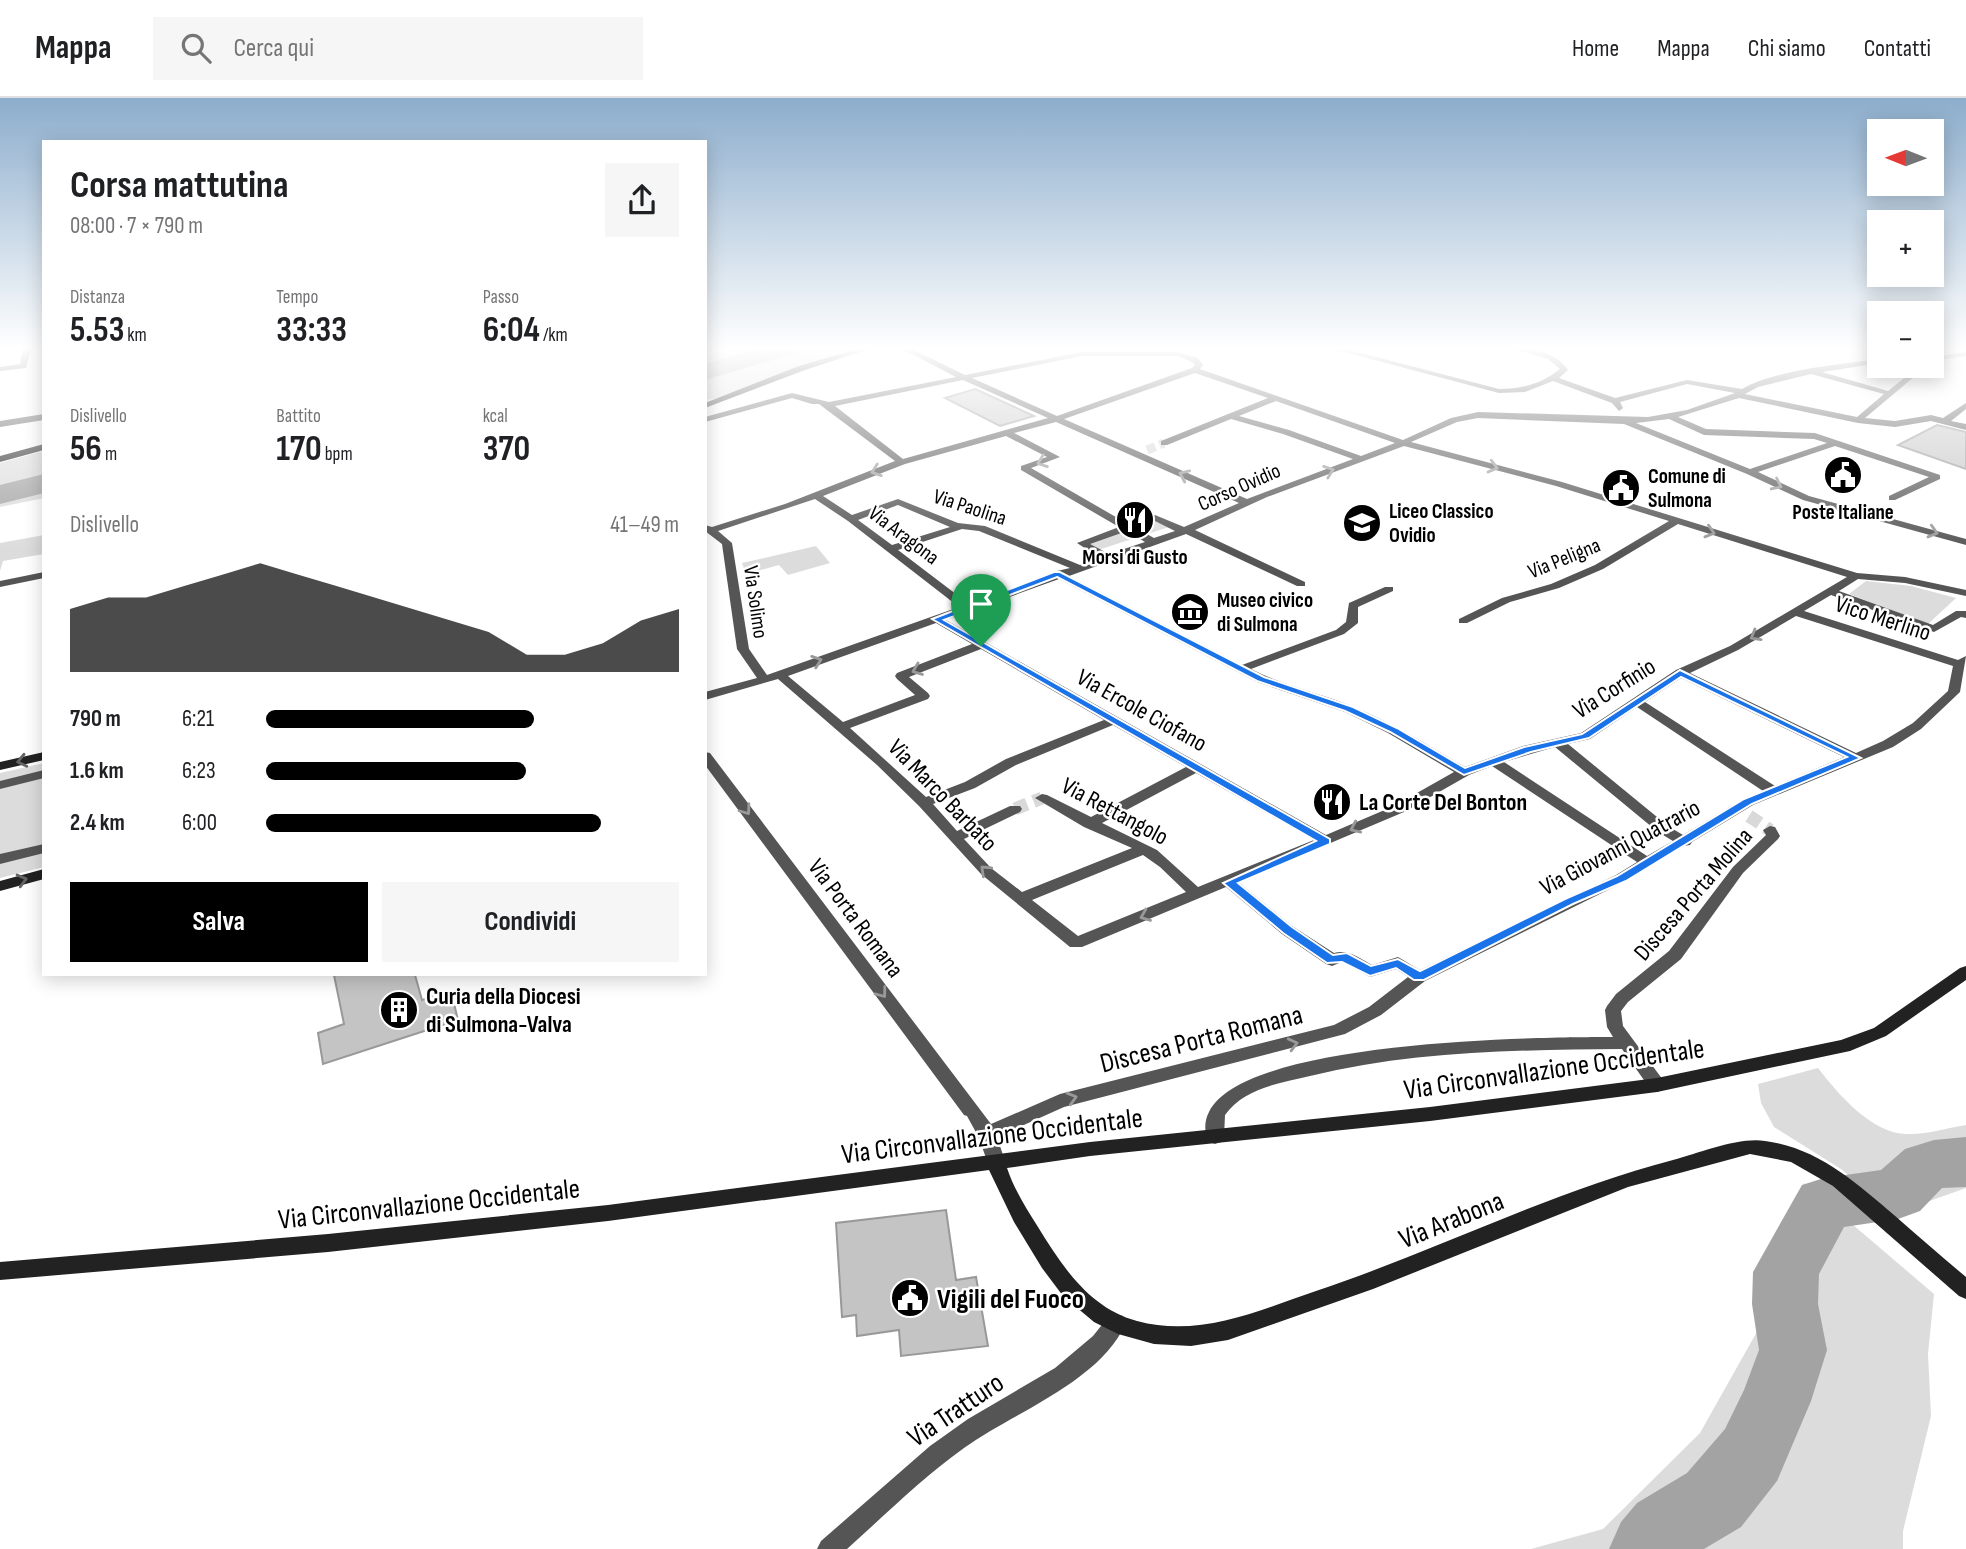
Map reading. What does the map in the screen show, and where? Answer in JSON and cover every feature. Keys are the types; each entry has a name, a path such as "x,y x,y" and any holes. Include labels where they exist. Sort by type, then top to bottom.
{"main road":[{"path":"0,459 42,448"},
{"path":"0,766 42,756"},
{"path":"0,886 42,875"},
{"name":"Via Circonvallazione Occidentale","path":"0,1271 302,1245 514,1223 996,1161 1551,1100 1657,1085 1844,1046 1880,1032 1966,972"},
{"name":"Via Arabona","path":"996,1161 1014,1206 1056,1272 1085,1304 1116,1323 1182,1338 1205,1336 1366,1283 1625,1180 1750,1147 1782,1152 1818,1165 1840,1180 1966,1290"}],"street":[{"path":"0,424 42,417"},
{"path":"843,417 902,462"},
{"path":"1056,417 1142,452 1247,503"},
{"path":"709,529 815,495 902,462 1063,417"},
{"path":"1164,443 1233,417 1362,459"},
{"path":"1329,417 1403,443 1559,484 1856,576 1905,580 1966,593"},
{"name":"Corso Ovidio","path":"707,695 780,675 1057,574 1186,531 1247,503 1403,443 1454,420 1470,417"},
{"name":"Corso Ovidio","path":"1519,417 1623,421 1663,417"},
{"path":"1621,417 1623,421 1820,503 1966,542"},
{"path":"1672,417 1704,432 1815,436 1937,477 1892,498"},
{"path":"1843,417 1895,424 1941,420 1966,427"},
{"path":"1858,420 1862,417"},
{"path":"1941,420 1946,417"},
{"path":"1007,433 1055,457 1024,468 1153,542"},
{"path":"1750,472 1835,443"},
{"name":"Via Aragona","path":"815,495 851,519 967,608"},
{"name":"Via Paolina","path":"851,519 898,502 960,527 981,528 1077,567"},
{"path":"1106,557 1082,543 1155,517 1300,584"},
{"name":"Via Peligna","path":"1463,621 1506,600 1555,586 1600,568 1676,521"},
{"path":"891,549 960,527"},
{"name":"Via Solimo","path":"709,529 727,543 743,649 764,680"},
{"path":"1057,574 1261,679 1349,709 1393,730 1464,772"},
{"path":"0,584 42,575"},
{"name":"Via Corfinio","path":"1076,943 1229,883 1399,809 1464,772 1493,761 1585,736 1680,673 1734,648 1856,576"},
{"path":"1241,669 1293,652 1340,632 1352,623 1353,605 1389,589"},
{"path":"1829,591 1934,629 1959,613 1966,615"},
{"name":"Vico Merlino","path":"1795,612 1963,662"},
{"name":"Via Ercole Ciofano","path":"937,619 1325,841"},
{"path":"843,726 924,696 901,676 981,646"},
{"name":"Via Giovanni Quatrario","path":"1419,977 1622,878 1685,842 1735,808 1888,744 1926,718 1954,692 1963,662"},
{"path":"1680,673 1856,758"},
{"name":"Via Marco Barbato","path":"780,675 843,726 924,803 986,871 1076,943"},
{"path":"1637,702 1773,791"},
{"path":"924,803 970,785 1011,762 1114,720"},
{"path":"1559,743 1663,829 1685,842"},
{"name":"Via Porta Romana","path":"707,759 973,1113 987,1134 996,1161"},
{"path":"1493,761 1648,863"},
{"path":"1089,824 1195,768"},
{"path":"0,785 42,774"},
{"name":"Via Rettangolo","path":"1042,798 1089,824 1144,849 1169,867 1197,895"},
{"name":"Discesa Porta Molina","path":"1735,808 1749,816"},
{"path":"954,838 1015,810"},
{"name":"Discesa Porta Molina","path":"1657,1085 1625,1043 1612,1018 1617,1004 1675,955 1738,870 1773,836 1770,830"},
{"path":"0,859 42,848"},
{"path":"1019,899 1144,849"},
{"path":"1229,883 1287,930 1332,960 1343,956 1370,971 1398,963 1419,977"},
{"name":"Discesa Porta Romana","path":"987,1134 1060,1101 1339,1030 1375,1011 1419,977"},
{"path":"1215,1137 1218,1111 1236,1094 1272,1079 1327,1064 1447,1047 1625,1043"},
{"name":"Via Tratturo","path":"829,1549 955,1441 990,1417 1054,1382 1082,1363 1104,1341 1116,1323"}],"shaded area":[{"path":"42,452 42,498 0,507 0,463"},
{"path":"1155,520 1169,527 1098,550 1087,544"},
{"path":"42,535 42,554 3,561 0,571 0,543"},
{"path":"816,546 830,563 788,575 779,565 746,574 742,563"},
{"path":"1866,581 1911,586 1956,598 1928,624 1849,594"},
{"path":"42,763 42,868 0,878 0,773"},
{"path":"1818,1068 1856,1110 1881,1127 1907,1134 1966,1125 1966,1188 1893,1214 1841,1169 1774,1127 1761,1103 1758,1084"},
{"path":"1804,1183 1934,1294 1928,1354 1931,1416 1903,1531 1903,1549 1531,1549 1603,1529 1700,1433 1763,1321 1775,1261"}],"building":[{"path":"982,417 1032,417 1000,426"},
{"path":"1937,425 1966,432 1966,469 1898,445"},
{"name":"Curia della Diocesi di Sulmona-Valva","path":"334,976 415,976 422,1000 451,991 458,1020 323,1064 318,1033 344,1024"},
{"name":"Vigili del Fuoco","path":"946,1210 956,1280 976,1277 988,1346 901,1356 899,1330 857,1336 856,1315 842,1317 836,1223"}],"waterway":[{"path":"0,495 42,484"},
{"path":"1648,1549 1664,1530 1714,1500 1751,1455 1776,1401 1793,1350 1785,1304 1786,1272 1824,1204 1898,1193 1913,1176 1927,1167 1966,1162"}],"tunnel":[{"path":"1147,450 1164,443"},
{"path":"1015,809 1042,798"},
{"path":"1749,816 1770,830"}],"place":[{"name":"Poste Italiane","path":"1843,475"},
{"name":"Comune di Sulmona","path":"1621,488"},
{"name":"Morsi di Gusto","path":"1135,520"},
{"name":"Liceo Classico Ovidio","path":"1362,523"},
{"name":"Museo civico di Sulmona","path":"1190,612"},
{"name":"La Corte Del Bonton","path":"1332,802"},
{"name":"Curia della Diocesi di Sulmona-Valva","path":"399,1010"},
{"name":"Vigili del Fuoco","path":"910,1298"}],"route":[{"path":"1057,574 1261,679 1349,709 1393,730 1464,772 1501,758 1585,736 1680,673 1856,758 1735,808 1693,837 1622,878 1419,977 1398,963 1370,971 1343,956 1332,960 1287,930 1229,883 1325,841 981,646 937,619 1057,574"}]}
